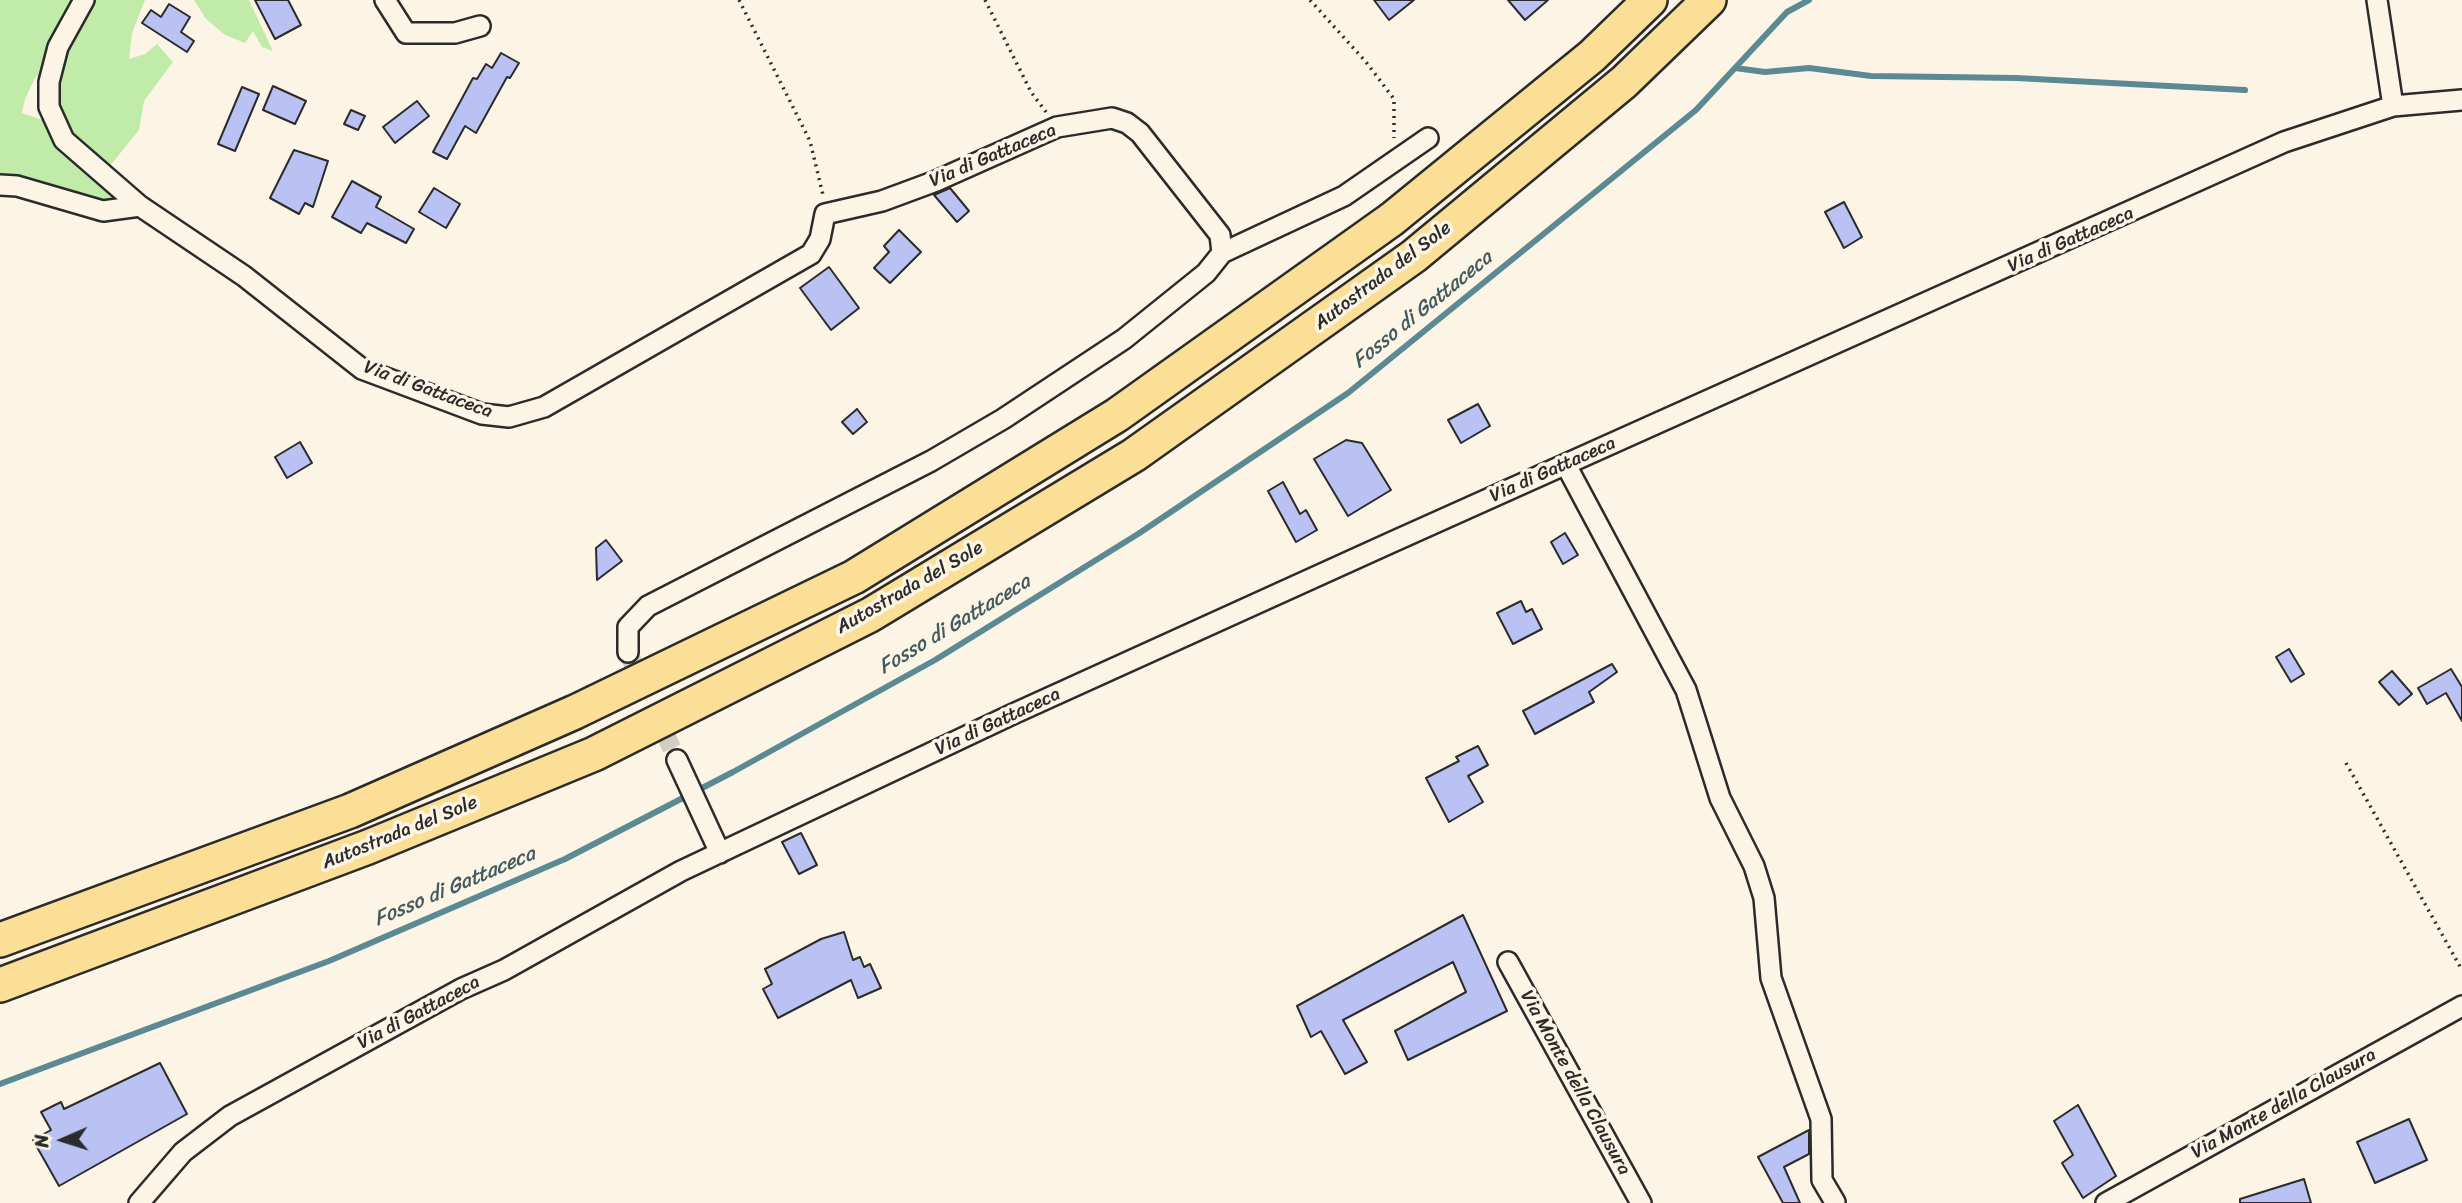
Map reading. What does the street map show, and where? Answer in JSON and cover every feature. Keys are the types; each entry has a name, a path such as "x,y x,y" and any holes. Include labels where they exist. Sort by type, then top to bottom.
{"highway":[{"name":"Autostrada del Sole","path":"0,940 350,811 575,712 854,577 1117,415 1392,219 1592,56 1650,0"},
{"name":"Autostrada del Sole","path":"0,985 368,847 594,754 870,615 1134,455 1414,256 1624,82 1709,0"}],"street":[{"name":"Via di Gattaceca","path":"84,0 58,47 49,82 49,107 64,140 140,206 244,276 362,369 482,414 509,417 544,407 811,254 820,239 825,214 882,201 936,181 1057,127 1112,118 1127,122 1140,133 1220,235 1222,253"},
{"path":"385,0 406,33 455,33 480,26"},
{"path":"2377,0 2393,106"},
{"name":"Via di Gattaceca","path":"139,1203 183,1152 230,1116 461,989 504,970 681,871 1013,714 2284,142 2393,106 2462,100"},
{"path":"628,652 628,626 648,606 931,461 1003,419 1124,339 1206,274 1222,253 1344,196 1428,138"},
{"path":"0,185 17,186 103,211 140,206"},
{"path":"1566,465 1686,690 1720,798 1754,866 1764,898 1771,978 1821,1119 1822,1180 1835,1202"},
{"path":"677,760 720,853"},
{"name":"Via Monte della Clausura","path":"1508,962 1642,1203"},
{"name":"Via Monte della Clausura","path":"2106,1203 2462,1006"}],"path":[{"path":"738,0 810,141 822,179 825,214"},
{"path":"985,0 1031,92 1057,127"},
{"path":"1310,0 1366,62 1394,100 1392,164"},
{"path":"2346,763 2462,970"}],"green space":[{"path":"0,0 145,0 132,33 129,59 145,54 157,44 173,62 144,101 139,130 109,167 96,161 60,120 50,74 36,76 25,99 22,113 43,120 54,135 117,192 117,202 105,205 0,177"},
{"path":"194,0 249,0 273,51 262,47 253,31 245,43 225,35 206,19"}],"building":[{"path":"255,0 288,0 301,25 275,39"},
{"path":"1374,0 1414,0 1389,20"},
{"path":"1508,0 1548,0 1525,20"},
{"path":"169,4 190,17 181,32 194,41 187,52 142,23 151,10 161,17"},
{"path":"501,53 519,63 510,78 507,77 476,133 465,126 447,159 433,152 473,78 477,79 486,64 492,68"},
{"path":"273,86 306,101 295,124 263,110"},
{"path":"242,87 259,94 235,151 218,144"},
{"path":"417,101 429,116 395,143 383,127"},
{"path":"351,110 365,116 358,130 344,124"},
{"path":"294,150 328,161 313,207 305,203 299,214 270,198"},
{"path":"352,181 381,197 376,207 414,229 406,243 367,223 361,233 332,217"},
{"path":"434,188 460,204 446,228 419,212"},
{"path":"950,188 969,211 957,222 934,195"},
{"path":"1844,202 1862,237 1844,248 1825,212"},
{"path":"899,230 921,252 890,283 874,268 889,252 884,246"},
{"path":"829,267 859,308 831,330 800,288"},
{"path":"1478,404 1490,426 1461,443 1448,420"},
{"path":"857,409 867,422 853,434 842,422"},
{"path":"1346,440 1362,443 1391,490 1348,516 1314,459"},
{"path":"300,442 312,463 287,478 275,457"},
{"path":"1283,482 1300,514 1306,510 1317,530 1296,542 1268,491"},
{"path":"1565,533 1578,555 1563,564 1551,542"},
{"path":"606,540 622,561 597,580 596,548"},
{"path":"1521,601 1526,612 1532,609 1542,629 1513,644 1497,613"},
{"path":"2289,649 2304,674 2291,682 2276,657"},
{"path":"1612,664 1617,672 1589,692 1594,702 1535,734 1523,711"},
{"path":"2451,669 2462,687 2462,721 2446,693 2427,704 2418,688"},
{"path":"2392,671 2412,694 2399,705 2379,682"},
{"path":"1478,746 1488,765 1468,776 1483,802 1449,822 1426,778 1459,761 1456,757"},
{"path":"801,833 817,865 799,874 782,842"},
{"path":"1463,915 1507,1011 1408,1060 1395,1031 1466,992 1453,962 1343,1020 1367,1062 1345,1074 1321,1031 1311,1037 1297,1006"},
{"path":"844,932 853,960 860,957 864,967 870,964 881,988 858,998 851,980 778,1018 763,989 772,984 765,969 821,939"},
{"path":"160,1063 187,1114 59,1186 33,1140 51,1130 41,1112 61,1102 64,1109"},
{"path":"2078,1105 2116,1176 2083,1198 2062,1163 2073,1155 2054,1121"},
{"path":"2409,1119 2427,1160 2375,1183 2357,1142"},
{"path":"1809,1130 1809,1154 1784,1167 1800,1203 1783,1203 1758,1157"},
{"path":"2304,1179 2311,1203 2240,1203 2240,1199"}],"waterway":[{"name":"Fosso di Gattaceca","path":"0,1084 329,961 565,859 733,772 935,660 1138,534 1348,393 1696,110 1787,12 1809,0"},
{"path":"1735,68 1765,72 1809,68 1871,76 2016,78 2245,90"}],"tunnel":[{"path":"628,652 677,760"}]}
